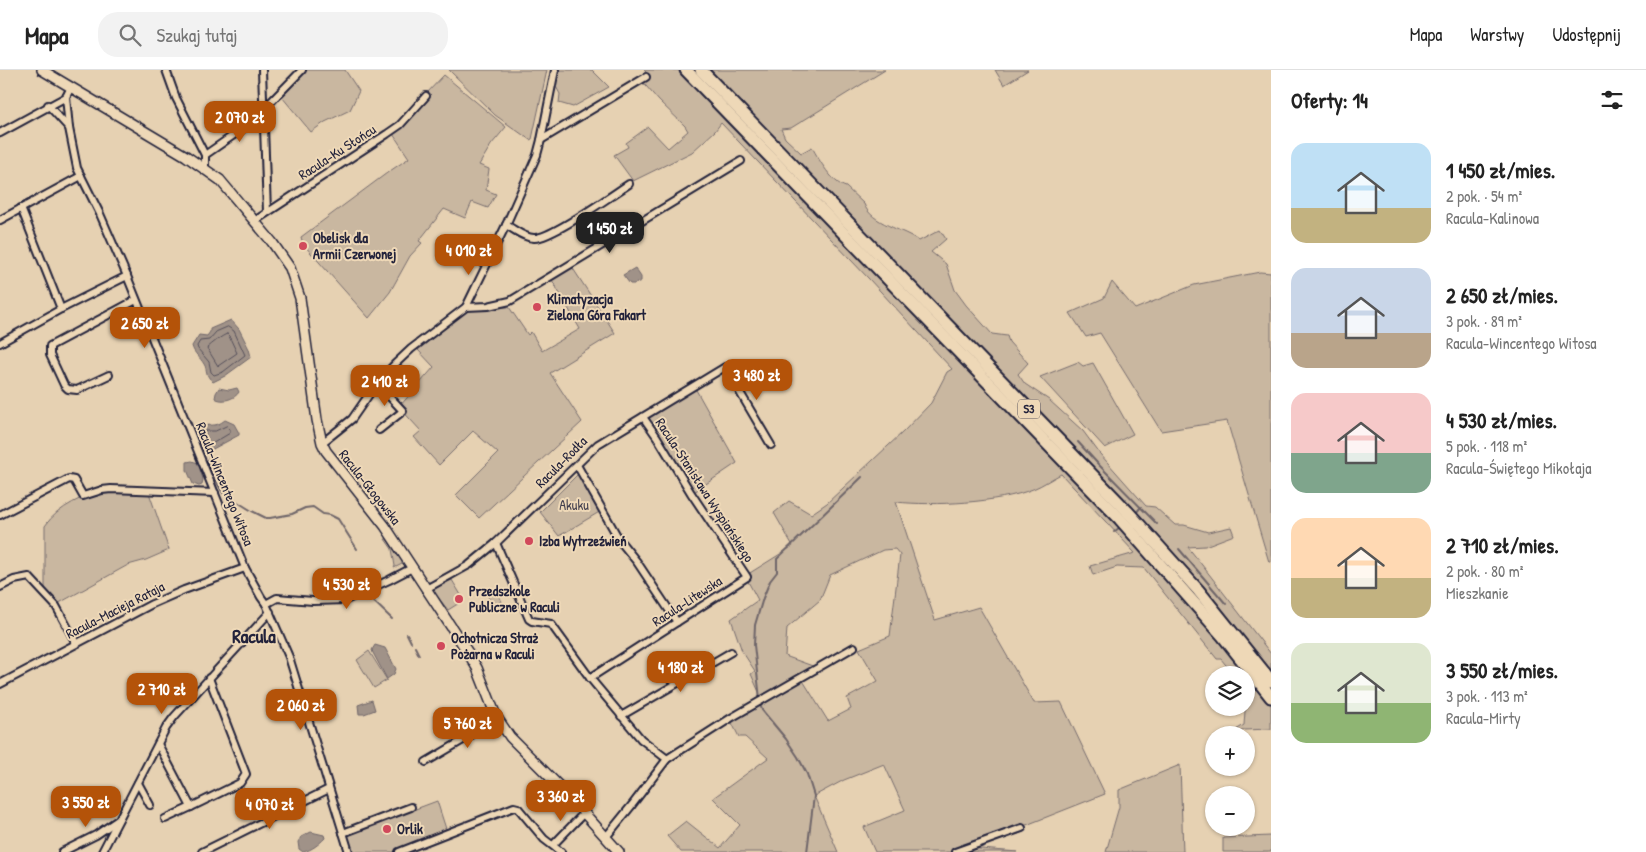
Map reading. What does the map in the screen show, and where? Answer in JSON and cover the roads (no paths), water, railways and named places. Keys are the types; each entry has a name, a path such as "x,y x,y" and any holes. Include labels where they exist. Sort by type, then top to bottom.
{"highway":[{"name":"S3","path":"686,70 896,279"},
{"name":"S3","path":"701,70 896,279 1225,622 1271,680"},
{"name":"S3","path":"1155,549 1271,697"}],"street":[{"name":"Racula-Głogowska","path":"42,70 205,169 220,180 256,220 284,259 297,288 305,329 317,420 322,443 331,459 370,506 471,658 496,716 519,747 553,780 619,852"},
{"path":"166,70 176,98 205,155 205,169"},
{"path":"262,70 267,212"},
{"path":"205,155 264,112 302,70"},
{"path":"322,443 352,419 377,383 411,349 466,307 506,225 537,155 555,70"},
{"path":"541,140 646,77"},
{"path":"0,132 66,96 71,87"},
{"name":"Racula-Wincentego Witosa","path":"66,96 69,128 77,168 100,214 127,276 246,568 270,612 289,657 349,852"},
{"name":"Racula-Ku Słońcu","path":"256,220 400,125 426,96"},
{"path":"48,105 69,128"},
{"path":"466,307 488,306 510,301 740,161"},
{"path":"0,220 81,176"},
{"path":"506,225 527,237 533,239 540,238 629,184"},
{"path":"21,208 61,309"},
{"path":"0,343 61,309 127,276"},
{"path":"109,375 77,390 68,389 64,385 50,355 50,346 136,300"},
{"name":"Racula-Rodła","path":"426,589 469,565 496,543 598,444 725,367 771,445"},
{"path":"377,383 404,411 378,430"},
{"name":"Racula-Stanisława Wyspiańskiego","path":"643,417 746,577"},
{"path":"577,465 620,541 637,562 677,622"},
{"path":"0,515 72,478 83,496 111,489 215,493"},
{"path":"496,543 529,619 551,624 590,678 621,716 641,739 667,759"},
{"name":"Racula-Macieja Rataja","path":"0,684 152,604 184,590 246,568"},
{"path":"266,604 277,598 313,601 346,600 412,568"},
{"path":"0,587 14,580 30,576 56,606 76,643"},
{"name":"Racula-Litewska","path":"590,678 746,577"},
{"path":"102,852 174,717 270,612"},
{"path":"606,837 667,759 731,718 854,647"},
{"path":"621,716 730,652"},
{"path":"165,819 240,783 246,774 209,678"},
{"path":"426,762 470,736 496,716"},
{"path":"158,744 191,807"},
{"path":"138,783 150,805"},
{"path":"202,852 329,789"},
{"path":"343,832 411,807"},
{"path":"399,852 514,807 518,808 544,839 561,852"},
{"path":"553,845 584,813"},
{"path":"62,852 96,835 119,820"},
{"path":"955,852 1022,828"}],"water":[{"path":"635,268 641,277 641,281 630,284 623,275"},
{"path":"231,320 239,329 251,357 225,376 213,382 208,377 205,366 192,346 199,335 207,336 210,329"},
{"path":"219,388 229,390 237,388 239,392 231,398 221,400 215,398"},
{"path":"225,420 234,424 239,435 209,451 206,452 200,449 200,428 218,424"},
{"path":"187,462 198,463 203,479 202,485 193,484 187,470"},
{"path":"375,645 385,648 396,669 394,674 387,679 373,653 372,650"},
{"path":"372,700 375,710 359,714 358,705"},
{"path":"311,832 324,835 325,838 309,850 303,852 299,849 298,842 301,837"}],"waterway":[{"path":"1078,442 1157,524"},
{"path":"209,451 210,468 223,493 266,518 292,514 305,508 313,507 323,514 338,519 357,549"},
{"path":"760,699 754,645 755,625 770,581 777,572 777,559 862,477"},
{"path":"1135,514 1141,507"},
{"path":"1114,532 1120,527"},
{"path":"1179,549 1226,604"},
{"path":"365,593 392,619"},
{"path":"407,634 411,642"},
{"path":"415,647 419,655"},
{"path":"760,704 762,710 798,757 807,774 814,796 807,852"}],"place":[{"name":"Obelisk dla Armii Czerwonej","path":"303,246"},
{"name":"Klimatyzacja Zielona Góra Fakart","path":"537,307"},
{"name":"Izba Wytrzeźwień","path":"529,541"},
{"name":"Przedszkole Publiczne w Raculi","path":"459,599"},
{"name":"Ochotnicza Straż Pożarna w Raculi","path":"441,646"},
{"name":"Orlik","path":"387,829"}],"district":[{"name":"Racula","path":"254,636"}],"park label":[{"name":"Akuku","path":"574,505"}]}
